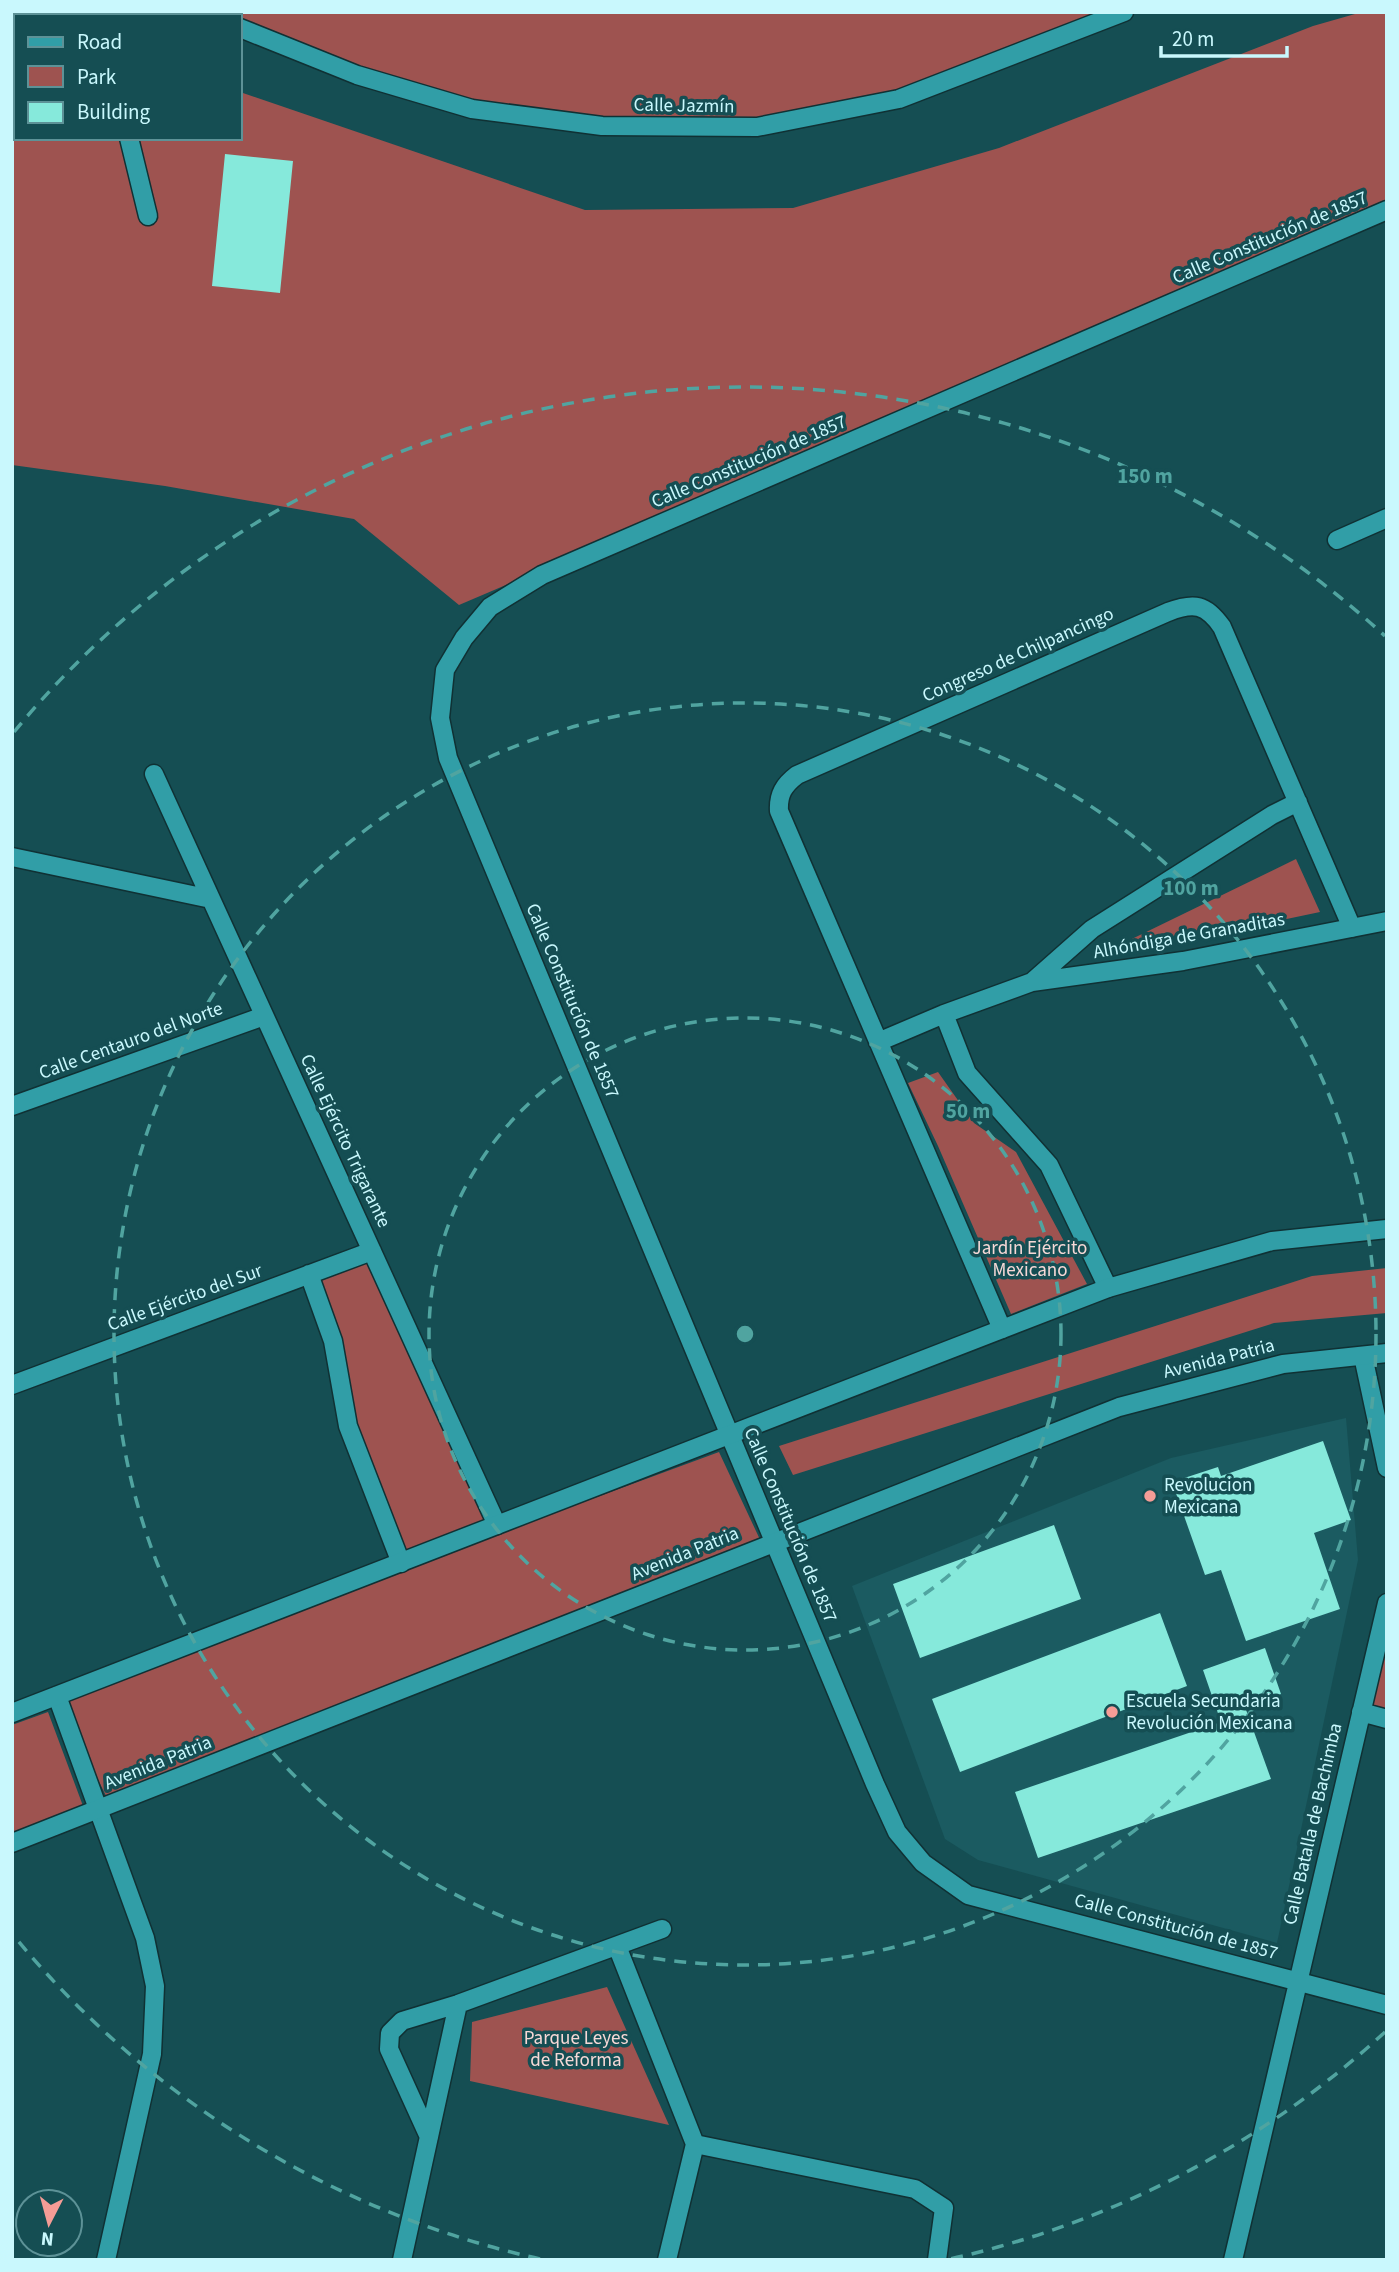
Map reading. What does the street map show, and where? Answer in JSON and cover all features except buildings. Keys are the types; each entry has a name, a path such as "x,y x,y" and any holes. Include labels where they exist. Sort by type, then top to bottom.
{"street":[{"name":"Calle Jazmín","path":"242,29 357,75 472,109 602,126 757,127 900,99 1124,12"},
{"path":"129,140 148,216"},
{"name":"Calle Constitución de 1857","path":"1387,210 542,575 490,607 464,638 445,670 440,718 448,758 897,1832 923,1863 968,1895 1387,2005"},
{"path":"1337,540 1387,518"},
{"name":"Congreso de Chilpancingo","path":"1002,1329 779,811 781,791 788,781 1168,612 1184,606 1201,607 1214,615 1222,627 1352,928"},
{"name":"Calle Ejército Trigarante","path":"154,774 497,1525"},
{"name":"Alhóndiga de Granaditas","path":"1032,982 1092,929 1272,815 1298,802"},
{"path":"12,857 211,898"},
{"name":"Alhóndiga de Granaditas","path":"878,1042 943,1014 1032,982 1183,961 1387,921"},
{"path":"943,1014 967,1073 1049,1165 1108,1288"},
{"name":"Calle Centauro del Norte","path":"12,1106 264,1016"},
{"path":"12,1713 1108,1288 1272,1241 1387,1229"},
{"name":"Calle Ejército del Sur","path":"12,1385 372,1251"},
{"path":"309,1274 333,1341 348,1426 401,1563"},
{"name":"Avenida Patria","path":"12,1843 1119,1407 1283,1364 1387,1353"},
{"path":"1363,1356 1387,1468"},
{"name":"Calle Batalla de Bachimba","path":"1233,2260 1386,1608"},
{"path":"57,1696 145,1938 155,1986 152,2054 106,2260"},
{"path":"1361,1712 1387,1719"},
{"path":"429,2137 389,2049 390,2033 402,2021 458,2004 662,1929"},
{"path":"617,1946 695,2144 667,2260"},
{"path":"402,2260 458,2004"},
{"path":"695,2144 915,2189 944,2208 937,2260"}],"shaded area":[{"name":"Escuela Secundaria Revolución Mexicana","path":"1346,1418 1358,1560 1277,1943 978,1860 945,1839 852,1586 1171,1458"}],"green space":[{"path":"189,12 1129,12 899,99 757,127 602,126 357,75 242,32 242,14"},
{"path":"1362,12 1387,12 1387,211 459,605 354,519 165,486 12,465 12,13 15,14 14,140 242,140 242,93 585,210 793,208 999,148 1313,26"},
{"path":"1296,859 1320,912 1161,945 1103,953"},
{"name":"Jardín Ejército Mexicano","path":"938,1072 974,1123 1016,1152 1087,1284 1011,1314 908,1083"},
{"path":"372,1251 497,1525 401,1563 348,1426 309,1274"},
{"path":"1387,1268 1387,1313 1274,1323 793,1475 779,1446 1312,1276"},
{"path":"719,1452 763,1546 110,1804 57,1696"},
{"path":"1387,1618 1387,1718 1361,1712"},
{"path":"48,1712 86,1814 12,1843 12,1725"},
{"name":"Parque Leyes de Reforma","path":"607,1987 669,2125 470,2081 472,2022"}],"place":[{"name":"Revolucion Mexicana","path":"1150,1496"},
{"name":"Escuela Secundaria Revolución Mexicana","path":"1112,1712"}]}
